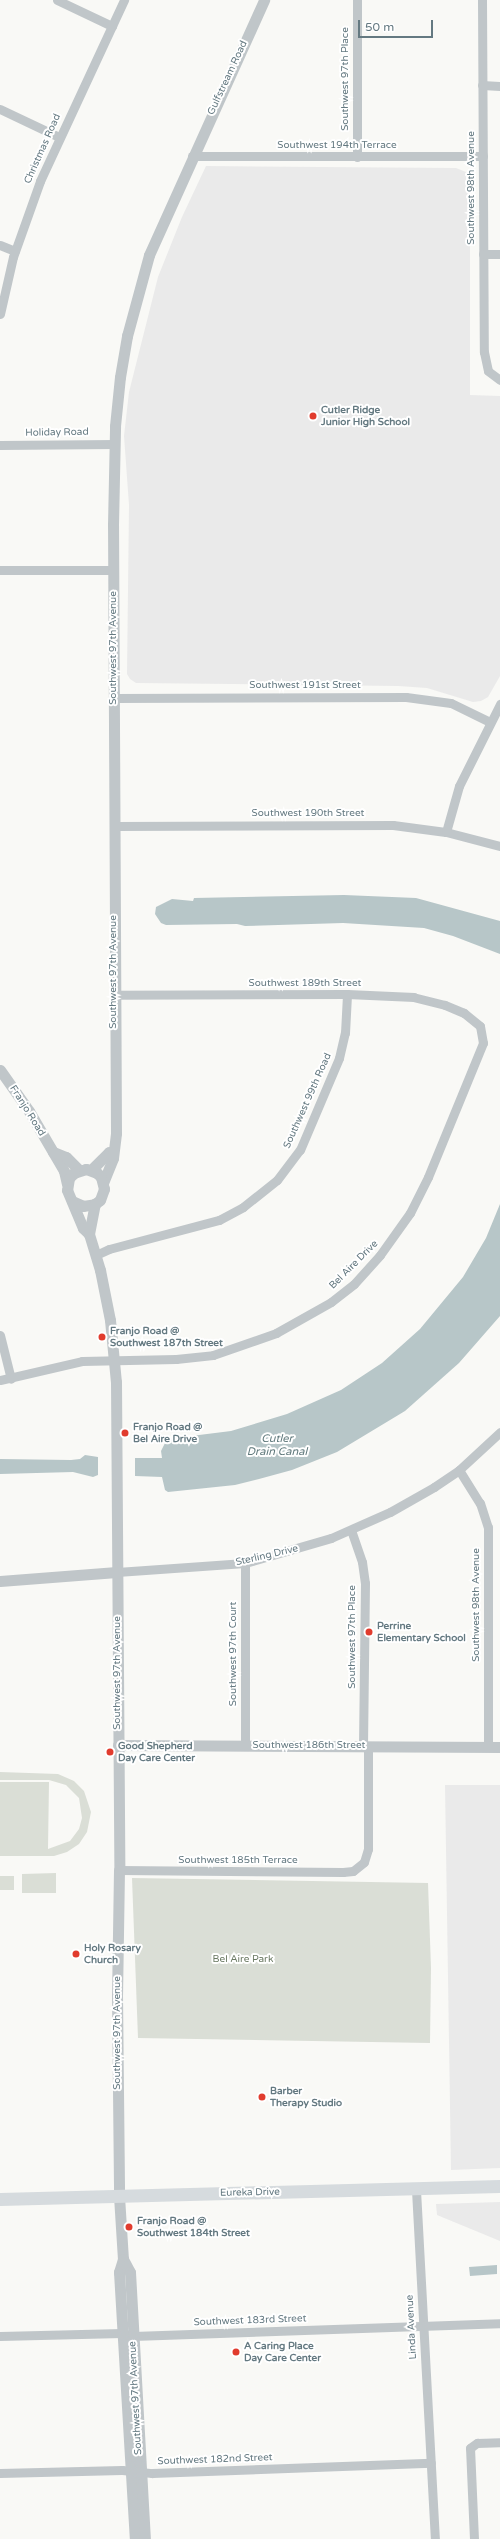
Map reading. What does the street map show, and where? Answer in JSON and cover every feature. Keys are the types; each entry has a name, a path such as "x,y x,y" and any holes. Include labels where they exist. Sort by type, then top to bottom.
{"main road":[{"name":"Eureka Drive","path":"0,2199 416,2190 500,2186"}],"street":[{"path":"57,0 112,26"},
{"name":"Christmas Road","path":"0,314 15,251 36,190 59,137 124,0"},
{"name":"Gulfstream Road","path":"192,156 264,0"},
{"name":"Southwest 97th Place","path":"357,0 357,157"},
{"name":"Southwest 98th Avenue","path":"482,0 484,352 485,364 491,374 500,380"},
{"path":"482,85 500,86"},
{"path":"0,109 59,137"},
{"name":"Southwest 194th Terrace","path":"192,156 483,156"},
{"name":"Southwest 97th Avenue","path":"103,1183 113,1158 112,1152 116,1133 114,996 115,826 113,570 115,444 120,377 135,305 149,255 192,156"},
{"path":"0,245 15,251"},
{"path":"483,254 500,254"},
{"name":"Holiday Road","path":"0,445 115,444"},
{"path":"0,570 113,570"},
{"name":"Southwest 191st Street","path":"114,698 406,697 451,703 490,722"},
{"path":"446,832 457,791 500,704"},
{"name":"Southwest 190th Street","path":"115,826 393,825 446,832 500,846"},
{"name":"Southwest 189th Street","path":"114,996 346,994 403,996 445,1005 471,1017 480,1026 483,1035"},
{"name":"Southwest 99th Road","path":"96,1255 109,1249 218,1220 243,1207 276,1180 300,1150 339,1058 345,1033 346,994"},
{"name":"Bel Aire Drive","path":"0,1380 11,1379 70,1362 191,1358 227,1351 291,1326 344,1293 388,1245 416,1202 476,1063 483,1043 483,1035"},
{"name":"Franjo Road","path":"0,1070 29,1111 64,1171 67,1184"},
{"path":"53,1152 66,1157 79,1170"},
{"path":"92,1170 109,1152 112,1152"},
{"path":"79,1170 92,1170 101,1177 103,1183 103,1194 95,1204 83,1206 72,1201 67,1190 67,1184 74,1173 79,1170"},
{"name":"Southwest 97th Avenue","path":"72,1201 83,1228 89,1234 96,1255 108,1309 115,1360 119,1870 117,2002 120,2196 123,2258 130,2272 128,2334 136,2471 135,2539"},
{"name":"Southwest 97th Avenue","path":"89,1234 95,1204"},
{"path":"0,1334 11,1379"},
{"name":"Sterling Drive","path":"0,1581 245,1563 297,1550 351,1530 401,1506 459,1470 500,1432"},
{"name":"Southwest 98th Avenue","path":"459,1470 480,1503 488,1527 488,1748"},
{"name":"Southwest 97th Place","path":"351,1530 362,1562 365,1583 368,1849 364,1862 356,1869"},
{"name":"Southwest 97th Court","path":"245,1563 245,1745"},
{"name":"Southwest 186th Street","path":"118,1745 500,1748"},
{"name":"Southwest 185th Terrace","path":"119,1870 346,1872 356,1869"},
{"name":"Linda Avenue","path":"416,2190 431,2463"},
{"name":"Southwest 183rd Street","path":"0,2336 128,2334 500,2323"},
{"path":"474,2539 470,2448 477,2443 500,2442"},
{"path":"431,2463 435,2539"},
{"name":"Southwest 182nd Street","path":"0,2473 431,2463"},
{"name":"Southwest 97th Avenue","path":"136,2471 145,2539"}],"shaded area":[{"name":"Cutler Ridge Junior High School","path":"206,166 456,168 466,172 470,179 470,395 500,396 500,676 488,697 481,701 473,702 427,688 398,686 136,683 130,679 127,674 129,505 124,436 129,392 158,277 182,217"},
{"path":"445,1785 500,1785 500,2168 451,2170"},
{"path":"500,2202 500,2241 437,2215 436,2204"}],"green space":[{"path":"0,1772 58,1774 74,1781 84,1791 91,1812 87,1832 79,1844 67,1852 54,1856 0,1856 0,1782 49,1782 48,1849 70,1841 79,1829 82,1818 79,1798 66,1785 49,1780 0,1780"},
{"path":"56,1873 56,1893 22,1893 22,1874"},
{"path":"0,1876 14,1876 14,1890 0,1890"},
{"name":"Bel Aire Park","path":"132,1878 428,1883 431,1968 430,2043 138,2038"}],"water":[{"path":"344,895 416,898 500,921 500,954 453,936 424,928 343,923 245,926 237,924 166,925 161,923 155,914 156,907 172,899 193,901 194,898"},
{"name":"Cutler Drain Canal","path":"500,1204 500,1316 459,1363 405,1411 337,1452 292,1470 235,1485 168,1492 165,1490 162,1477 135,1476 135,1458 162,1458 161,1451 167,1439 231,1431 287,1414 341,1390 382,1363 420,1329 463,1277 486,1238"},
{"path":"85,1455 98,1457 98,1475 93,1477 73,1472 0,1474 0,1459 71,1460 80,1459"},
{"path":"497,2265 497,2274 470,2276 469,2267"}],"place":[{"name":"Cutler Ridge Junior High School","path":"313,416"},
{"name":"Franjo Road @ Southwest 187th Street","path":"102,1337"},
{"name":"Franjo Road @ Bel Aire Drive","path":"125,1433"},
{"name":"Perrine Elementary School","path":"369,1632"},
{"name":"Good Shepherd Day Care Center","path":"110,1752"},
{"name":"Holy Rosary Church","path":"76,1954"},
{"name":"Barber Therapy Studio","path":"262,2097"},
{"name":"Franjo Road @ Southwest 184th Street","path":"129,2227"},
{"name":"A Caring Place Day Care Center","path":"236,2352"}]}
